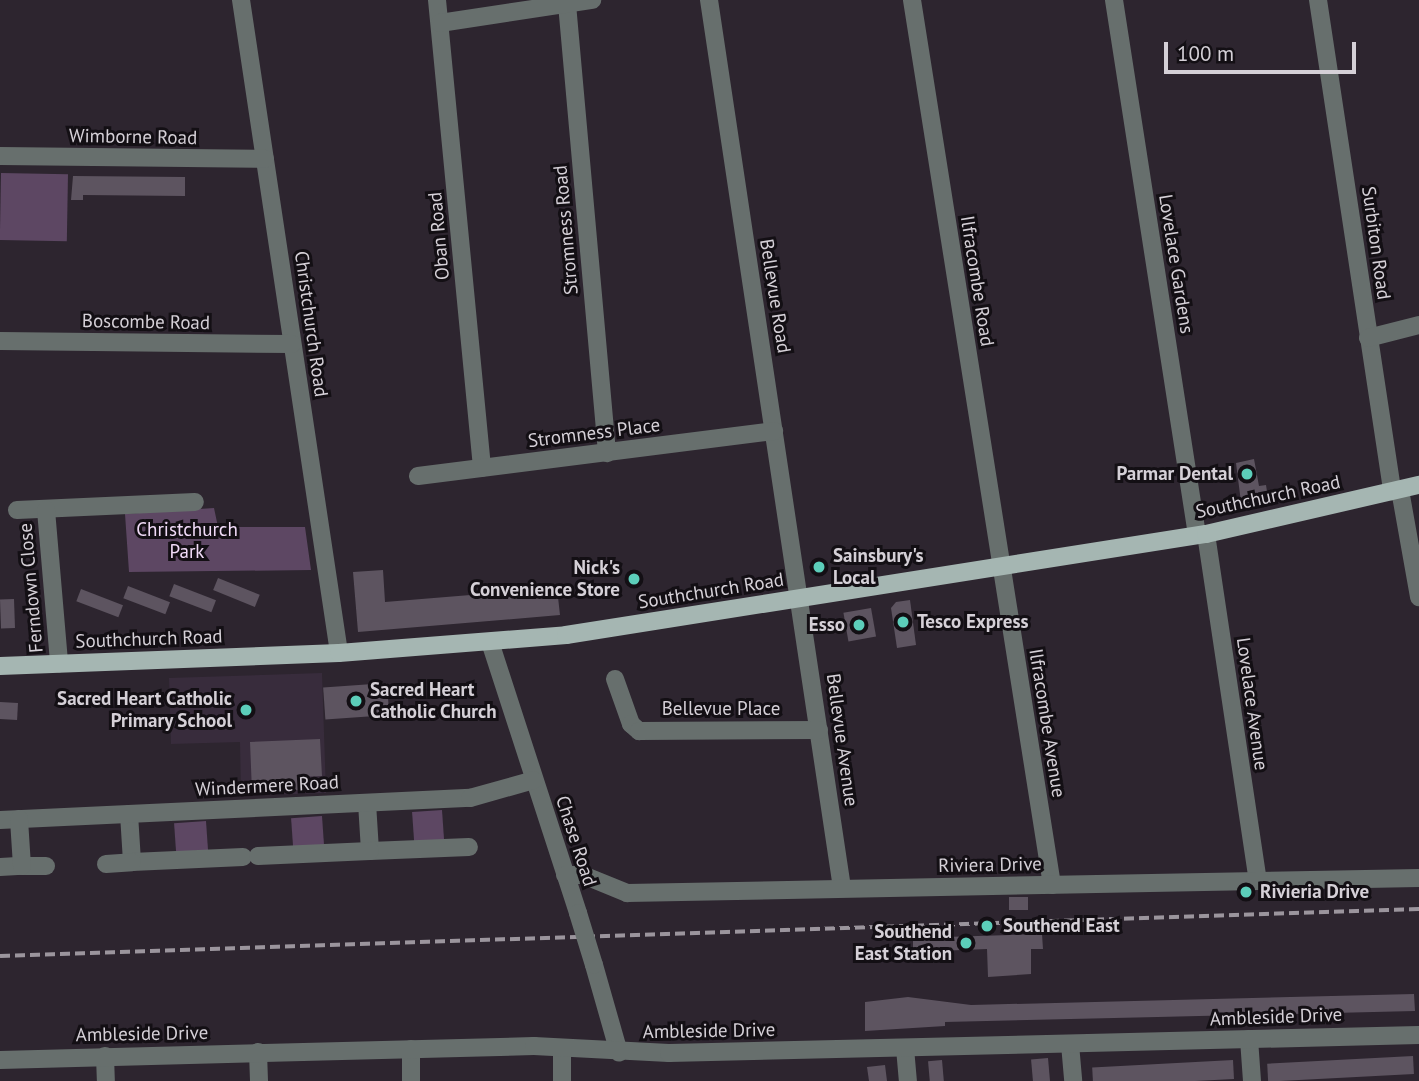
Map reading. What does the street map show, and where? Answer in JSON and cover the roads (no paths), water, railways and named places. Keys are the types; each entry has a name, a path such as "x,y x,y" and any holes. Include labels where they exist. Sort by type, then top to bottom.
{"main road":[{"name":"Southchurch Road","path":"0,666 339,653 490,642 800,598 1202,534 1419,485"}],"street":[{"name":"Christchurch Road","path":"241,0 339,653"},
{"name":"Oban Road","path":"438,0 482,468"},
{"path":"440,23 592,0"},
{"name":"Bellevue Road","path":"709,0 800,598"},
{"name":"Ilfracombe Road","path":"912,0 1001,567"},
{"name":"Lovelace Gardens","path":"1114,0 1202,534"},
{"name":"Surbiton Road","path":"1318,0 1368,338 1419,597"},
{"name":"Stromness Road","path":"567,4 607,453"},
{"name":"Wimborne Road","path":"0,156 265,159"},
{"path":"1368,338 1419,325"},
{"name":"Boscombe Road","path":"0,341 292,344"},
{"name":"Stromness Place","path":"418,476 774,431"},
{"name":"Ferndown Close","path":"17,510 195,502"},
{"name":"Ferndown Close","path":"46,510 59,663"},
{"name":"Lovelace Avenue","path":"1202,534 1258,880"},
{"name":"Ilfracombe Avenue","path":"1001,567 1052,885"},
{"name":"Bellevue Avenue","path":"800,598 842,888"},
{"name":"Chase Road","path":"490,642 578,913 620,1053"},
{"name":"Bellevue Place","path":"615,679 631,724 639,731 819,730"},
{"name":"Windermere Road","path":"0,820 470,798 534,780"},
{"path":"367,803 370,851"},
{"path":"129,814 132,862"},
{"path":"19,819 22,866"},
{"path":"106,864 469,847"},
{"path":"0,867 46,866"},
{"name":"Riviera Drive","path":"565,875 583,875 627,893 1419,878"},
{"name":"Ambleside Drive","path":"0,1060 411,1049 562,1048 620,1053 905,1048 1419,1035"},
{"path":"1249,1039 1252,1081"},
{"path":"1070,1044 1073,1081"},
{"path":"562,1048 562,1081"},
{"path":"905,1048 908,1081"},
{"path":"411,1049 411,1081"},
{"path":"258,1052 259,1081"},
{"path":"105,1056 106,1081"}],"railway":[{"path":"0,956 1419,909"}],"place":[{"name":"Parmar Dental","path":"1247,474"},
{"name":"Sainsbury's Local","path":"819,567"},
{"name":"Nick's Convenience Store","path":"634,579"},
{"name":"Tesco Express","path":"903,622"},
{"name":"Esso","path":"859,625"},
{"name":"Sacred Heart Catholic Church","path":"356,701"},
{"name":"Sacred Heart Catholic Primary School","path":"246,710"},
{"name":"Rivieria Drive","path":"1246,892"},
{"name":"Southend East","path":"987,926"},
{"name":"Southend East Station","path":"966,943"}],"park label":[{"name":"Christchurch Park","path":"187,541"}]}
